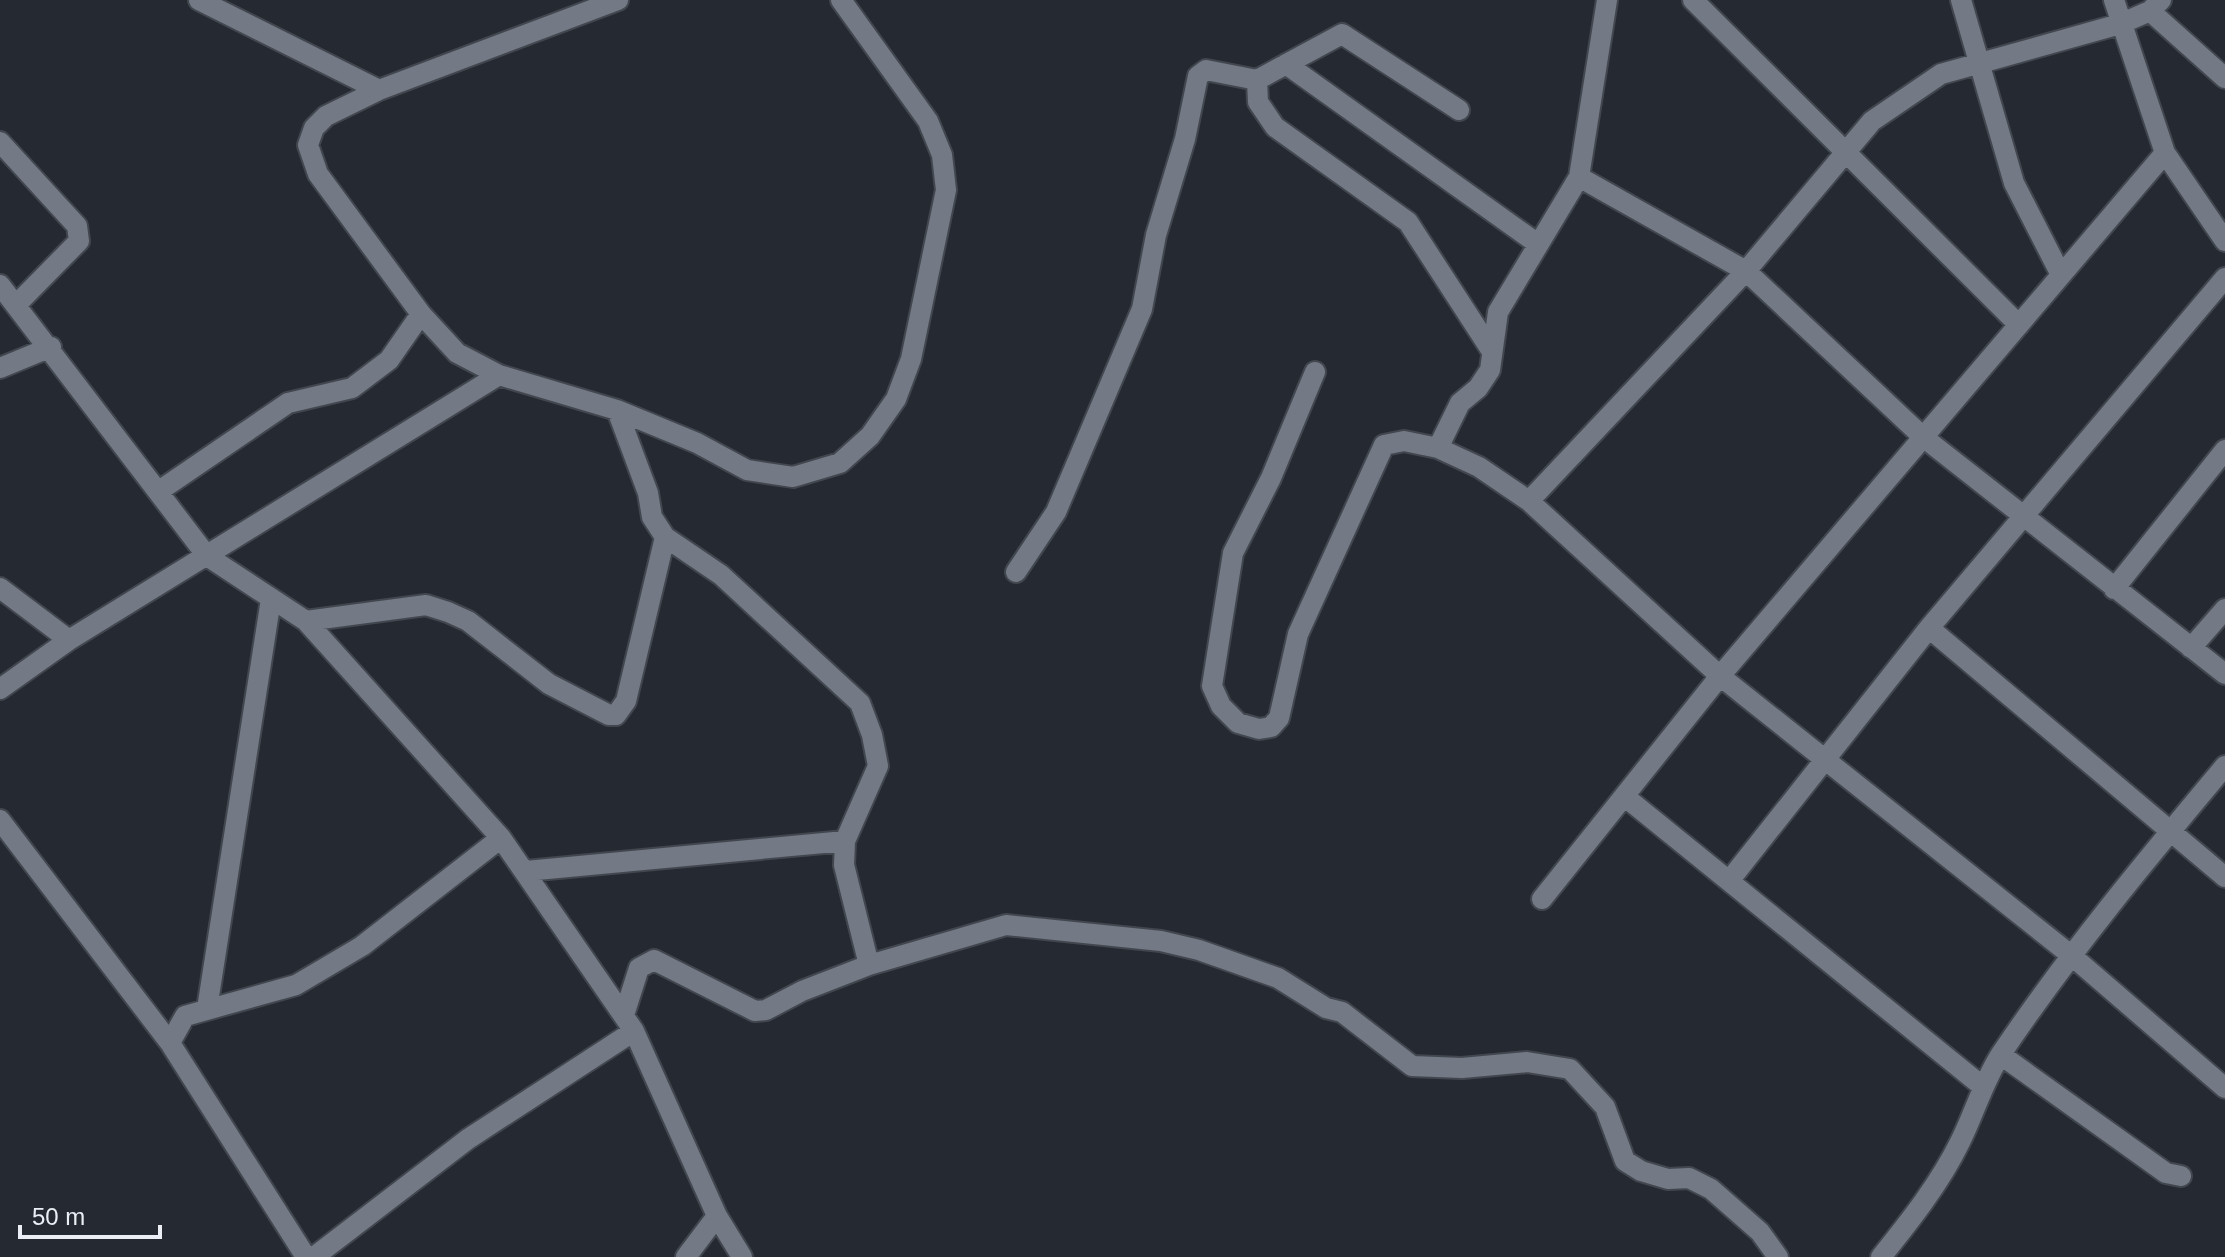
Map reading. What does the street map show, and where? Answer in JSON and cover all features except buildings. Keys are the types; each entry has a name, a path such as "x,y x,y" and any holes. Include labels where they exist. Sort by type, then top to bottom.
{"street":[{"path":"199,0 379,90"},
{"path":"618,0 379,90 326,116 314,128 308,145 318,174 421,314 457,353 499,375 617,410 697,443 747,470 793,477 840,463 870,436 896,399 911,359 946,190 943,167 928,121 841,0"},
{"path":"1438,448 1460,403 1478,388 1490,370 1498,312 1579,177 1607,0"},
{"path":"1693,0 2019,325"},
{"path":"1961,0 2014,183 2061,275"},
{"path":"2114,0 2165,153 2225,241"},
{"path":"1529,501 1746,271 1843,151 1872,121 1905,95 1941,74 2120,24 2155,5 2225,78"},
{"path":"1016,572 1056,512 1142,309 1156,235 1185,139 1194,83 1206,70 1257,80 1342,34 1459,110"},
{"path":"1286,64 1538,244"},
{"path":"1257,80 1258,102 1275,127 1408,222 1491,350"},
{"path":"0,143 77,226 79,241 16,305"},
{"path":"1542,899 1720,676 2165,153"},
{"path":"1579,177 1746,271 1923,437 2225,674"},
{"path":"1729,881 1929,628 2225,278"},
{"path":"0,285 51,347 207,556 306,621 501,838 629,1023 717,1216 742,1257"},
{"path":"159,491 288,403 352,388 389,360 421,314"},
{"path":"0,368 51,347"},
{"path":"1315,372 1271,478 1233,553 1212,686 1221,706 1238,723 1259,729 1271,727 1279,718 1298,634 1384,445 1404,441 1438,448 1479,467 1529,501 1720,676 2072,956 2225,1088"},
{"path":"0,689 69,640 499,375"},
{"path":"617,410 648,493 652,517 665,537 721,575 860,703 872,735 878,766 845,841 844,865 869,965"},
{"path":"2114,589 2225,450"},
{"path":"306,621 426,605 468,621 549,684 609,715 616,715 626,701 665,537"},
{"path":"0,588 69,640"},
{"path":"207,1009 271,599"},
{"path":"2191,648 2225,609"},
{"path":"1929,628 2225,877"},
{"path":"1881,1257 1927,1197 1959,1144 1982,1086 2001,1055 2072,956 2225,766"},
{"path":"1624,796 1982,1086"},
{"path":"0,820 170,1043 306,1257"},
{"path":"170,1043 180,1021 207,1009 296,985 362,946 501,838"},
{"path":"526,871 845,841"},
{"path":"314,1257 468,1139 629,1023 639,968 654,960 755,1011 766,1010 802,991 869,965 1006,925 1161,941 1199,950 1278,978 1326,1008 1342,1012 1412,1066 1555,1064 1581,1077 1605,1107 1625,1161 1641,1171 1668,1179 1689,1178 1711,1189 1760,1232 1778,1257"},
{"path":"2001,1055 2166,1173 2181,1176"},
{"path":"686,1257 717,1216"}]}
